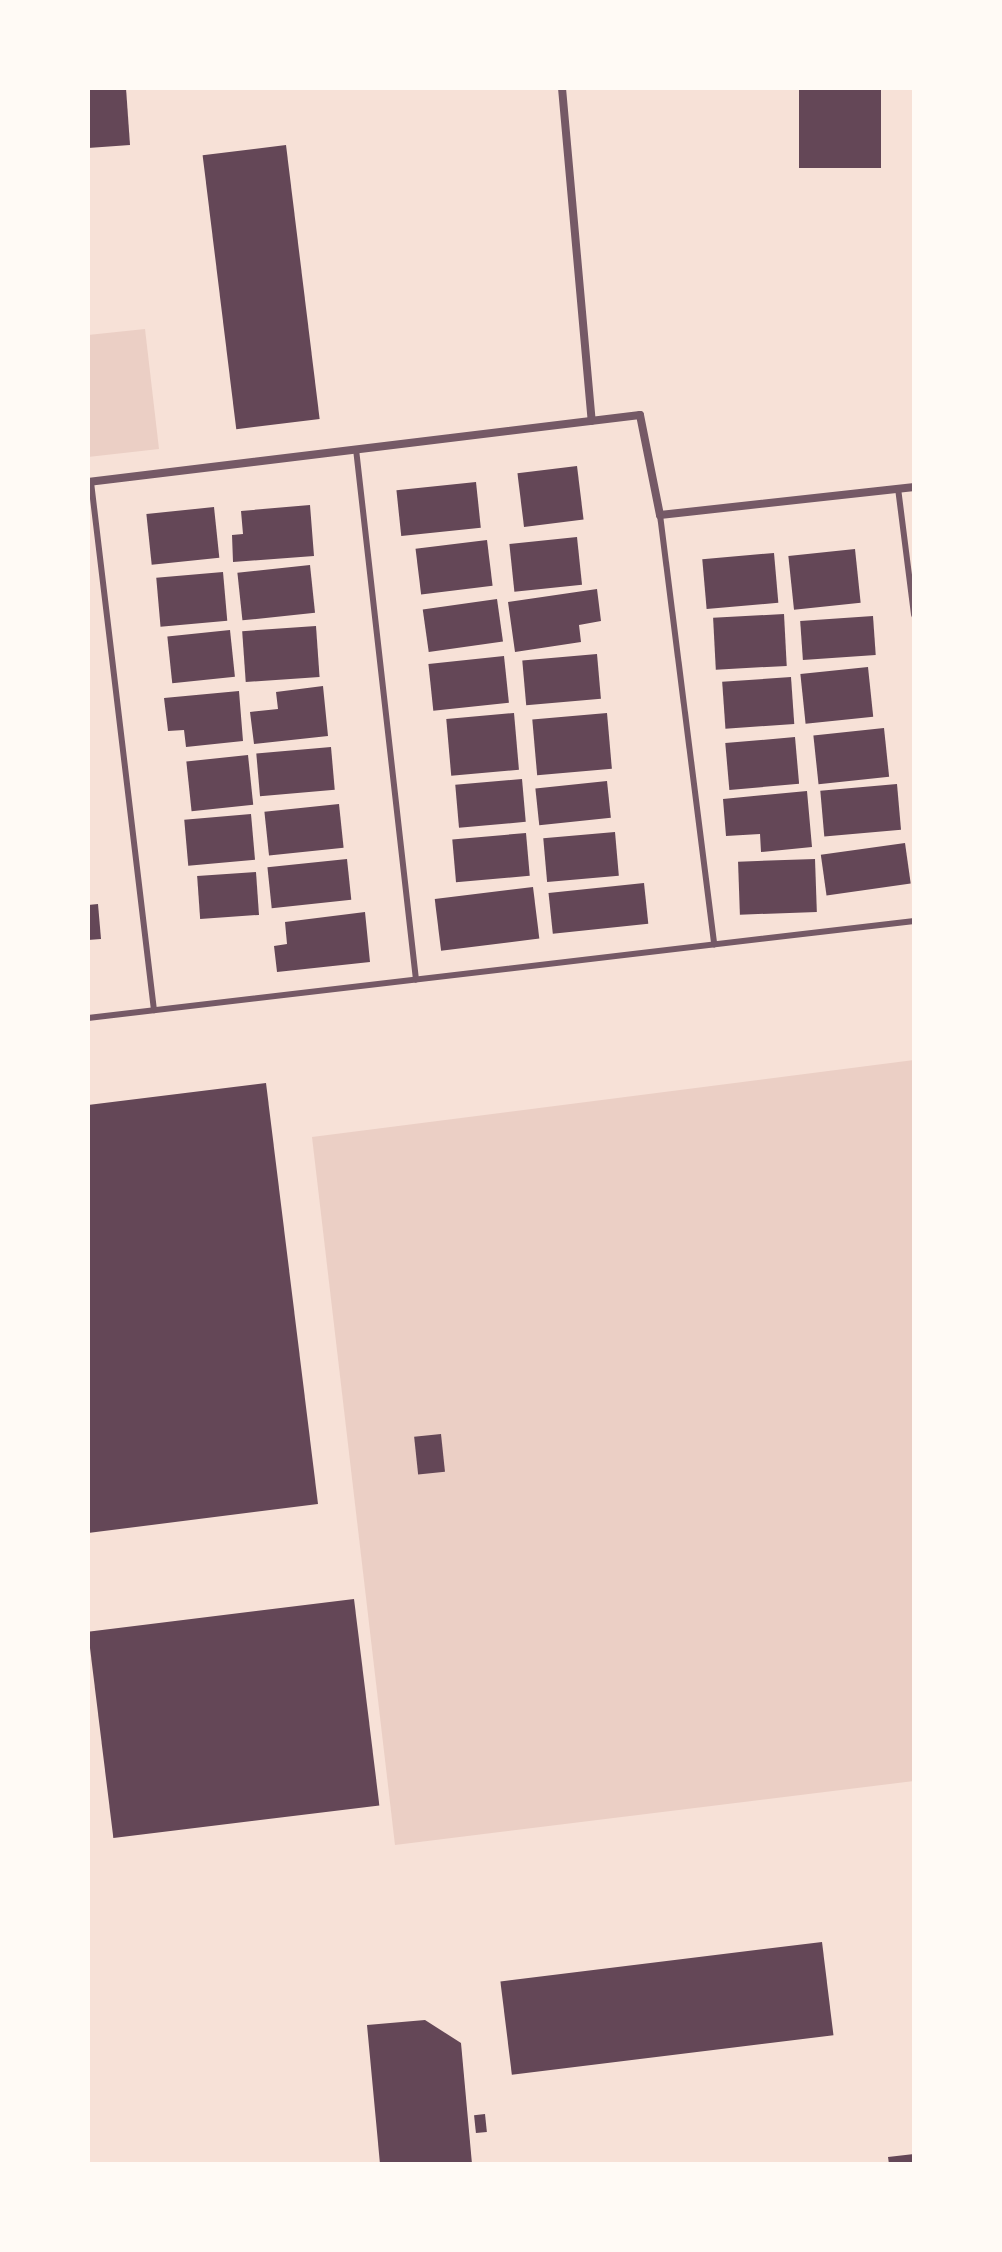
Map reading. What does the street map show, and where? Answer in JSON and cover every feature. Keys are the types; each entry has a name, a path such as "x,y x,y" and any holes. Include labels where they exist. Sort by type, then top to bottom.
{"street":[{"path":"562,88 592,421"},
{"path":"89,482 640,415 660,515 914,487"}],"lane":[{"path":"356,449 416,980"},
{"path":"89,482 154,1010"},
{"path":"898,488 914,615"},
{"path":"660,515 714,945"},
{"path":"88,1018 914,921"}],"shaded area":[{"path":"145,329 159,449 88,457 88,335"},
{"path":"914,1060 914,1781 395,1845 312,1137"}],"building":[{"path":"88,88 126,88 130,145 88,148"},
{"path":"799,88 881,88 881,168 799,168"},
{"path":"286,145 320,419 236,429 203,155"},
{"path":"577,466 584,520 524,527 517,473"},
{"path":"476,482 481,528 401,536 396,490"},
{"path":"310,505 314,556 233,562 232,535 243,534 241,511"},
{"path":"214,507 219,558 152,565 146,514"},
{"path":"577,537 582,585 514,592 509,544"},
{"path":"487,540 493,586 421,594 416,549"},
{"path":"855,549 861,603 794,610 788,556"},
{"path":"774,553 778,603 707,609 702,559"},
{"path":"310,565 315,613 242,620 237,573"},
{"path":"223,572 227,621 161,627 156,578"},
{"path":"597,589 601,621 579,625 581,642 515,652 508,602"},
{"path":"497,599 503,642 429,652 423,609"},
{"path":"784,614 787,666 716,670 713,618"},
{"path":"873,616 876,655 803,660 800,621"},
{"path":"316,626 320,677 246,682 242,631"},
{"path":"230,630 235,677 172,683 167,637"},
{"path":"597,654 601,699 526,705 522,661"},
{"path":"504,656 509,703 433,711 428,664"},
{"path":"868,667 873,717 806,724 800,674"},
{"path":"791,677 794,724 725,729 722,682"},
{"path":"323,686 328,736 254,744 250,712 278,709 276,692"},
{"path":"239,691 243,741 186,747 184,730 168,731 164,698"},
{"path":"514,713 519,770 451,776 446,719"},
{"path":"607,713 612,769 537,775 532,720"},
{"path":"884,728 889,777 819,784 813,735"},
{"path":"795,737 799,784 729,790 725,743"},
{"path":"331,747 335,790 260,796 256,754"},
{"path":"248,755 253,805 192,811 186,761"},
{"path":"522,779 526,822 459,828 455,785"},
{"path":"607,781 611,818 539,825 535,789"},
{"path":"897,784 901,830 824,837 820,791"},
{"path":"807,791 812,847 761,852 760,834 726,836 723,799"},
{"path":"339,804 344,848 269,856 264,812"},
{"path":"251,814 255,860 188,866 184,820"},
{"path":"615,832 619,876 547,882 543,838"},
{"path":"526,833 530,876 456,882 452,839"},
{"path":"905,843 911,884 827,895 821,855"},
{"path":"347,859 351,900 272,908 267,867"},
{"path":"815,859 817,912 740,915 738,862"},
{"path":"256,872 259,915 200,919 197,876"},
{"path":"644,883 648,924 553,934 549,893"},
{"path":"533,887 539,939 441,951 435,899"},
{"path":"98,904 101,939 88,940 88,905"},
{"path":"365,912 370,962 277,972 274,946 287,944 285,922"},
{"path":"266,1083 318,1504 88,1533 88,1105"},
{"path":"441,1434 445,1472 418,1475 414,1437"},
{"path":"354,1599 379,1805 113,1838 88,1632"},
{"path":"822,1942 833,2035 512,2075 500,1981"},
{"path":"425,2020 461,2043 472,2164 380,2164 367,2025"},
{"path":"485,2114 487,2132 476,2133 474,2115"},
{"path":"914,2154 914,2164 889,2164 888,2157"}]}
